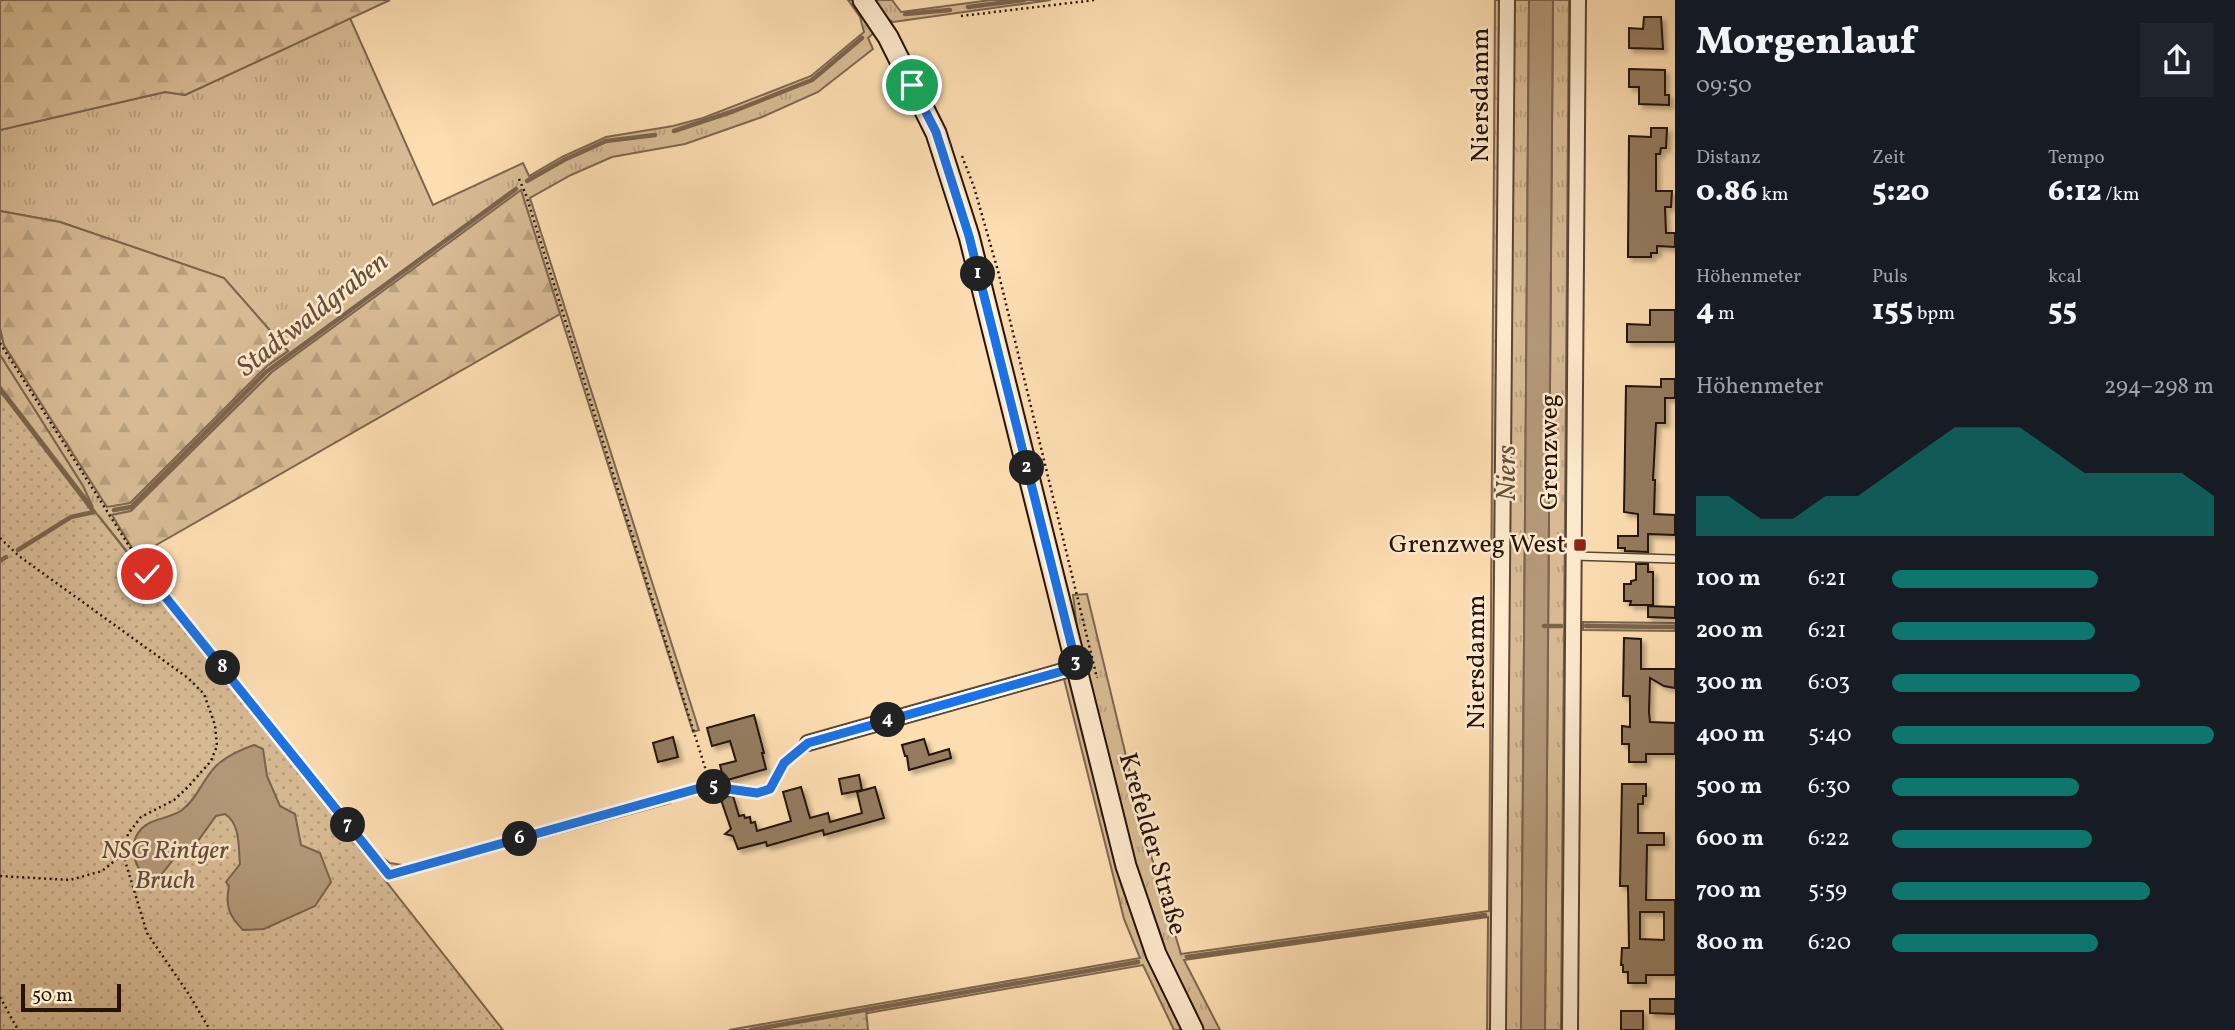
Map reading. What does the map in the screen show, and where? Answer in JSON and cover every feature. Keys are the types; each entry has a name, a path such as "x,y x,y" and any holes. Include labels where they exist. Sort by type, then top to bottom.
{"main road":[{"name":"Krefelder Straße","path":"863,0 888,37 936,132 969,236 1126,866 1156,954 1193,1030"}],"street":[{"name":"Niersdamm","path":"1498,1030 1507,0"},
{"name":"Grenzweg","path":"1570,1030 1578,0"},
{"path":"808,743 1077,667"}],"lane":[{"path":"1574,556 1675,559"},
{"path":"728,789 757,793 770,789 784,763 808,743"}],"path":[{"path":"961,16 1095,0"},
{"path":"519,179 708,777 707,786"},
{"path":"0,343 147,574 389,875 707,786 728,789"},
{"path":"0,538 19,556 188,678 204,694 215,724 217,746 211,761 174,800 141,817 128,834 123,854 147,933 210,1030"},
{"path":"0,876 70,880 102,872 123,854"},
{"path":"0,997 18,1030"}],"green space":[{"path":"0,0 390,0 185,95 165,92 0,130"},
{"path":"848,0 858,0 878,29 868,38 873,49 818,92 762,117 685,144 612,157 571,175 530,198 699,730 693,732 521,191 272,372 131,511 112,515 148,573 374,851 390,863 408,866 667,794 670,803 387,881 99,516 69,523 0,391 0,386 90,503 83,486 0,355 0,328 4,345 107,506 267,366 288,351 224,278 60,222 0,211 0,130 165,92 185,95 350,18 433,205 523,163 529,176 606,137 703,118 811,76 864,32 860,17"},
{"path":"875,0 892,0 901,12 991,0 1051,0 893,22 885,17"},
{"path":"1495,0 1529,0 1521,1030 1487,1030 1488,917 1184,960 1220,1030 1199,1030 1174,976 1134,864 1078,636 1073,595 1087,594 1146,839 1181,954 1489,911"},
{"path":"1553,0 1569,0 1561,1030 1545,1030"},
{"path":"521,190 560,314 137,556 112,515 131,511 272,372"},
{"path":"0,211 60,222 224,278 288,351 267,366 130,503 107,507 4,345 0,328"},
{"path":"0,355 83,486 93,507 0,386"},
{"name":"NSG Rintger Bruch","path":"0,391 503,1030 0,1030"},
{"path":"1583,622 1675,623 1675,631 1583,630"},
{"path":"1063,675 1071,680 1184,1030 1174,1030 1143,965 771,1030 729,1030 1140,958 1124,919"},
{"path":"866,1010 868,1030 752,1030"}],"shaded area":[{"path":"1529,0 1553,0 1545,1030 1521,1030"},
{"path":"254,745 263,749 267,776 280,806 295,814 301,845 320,853 331,882 315,906 264,929 243,930 231,915 228,905 229,886 226,882 240,864 236,830 225,814 216,816 195,845 173,860 161,875 153,879 144,878 135,861 133,847 142,828 182,810 211,771 234,754"}],"building":[{"path":"1644,17 1661,17 1663,49 1629,48 1629,28 1643,29"},
{"path":"1629,69 1665,70 1665,95 1669,95 1669,105 1639,104 1639,87 1629,87"},
{"path":"1651,128 1667,128 1666,148 1661,148 1660,154 1656,154 1656,191 1672,191 1671,207 1665,207 1666,233 1675,233 1675,247 1657,246 1657,253 1651,253 1651,257 1628,257 1629,136 1651,137"},
{"path":"1650,310 1675,310 1675,342 1627,342 1627,324 1650,325"},
{"path":"1661,379 1675,379 1675,398 1665,398 1665,423 1656,423 1654,514 1675,515 1675,535 1648,534 1648,552 1625,551 1625,548 1618,548 1618,536 1638,536 1638,514 1624,512 1626,386 1661,387"},
{"path":"1636,564 1648,564 1648,572 1653,572 1653,605 1630,605 1631,601 1624,601 1624,584 1631,584 1631,581 1636,580"},
{"path":"1648,606 1675,607 1675,618 1648,617"},
{"path":"1624,638 1641,639 1641,669 1675,669 1675,688 1664,686 1650,678 1649,712 1650,722 1675,723 1675,754 1646,754 1646,762 1629,762 1629,744 1622,744 1622,726 1630,727 1630,696 1623,696"},
{"path":"754,715 766,769 724,781 720,765 736,761 730,741 712,746 707,728"},
{"path":"673,737 678,757 658,762 653,743"},
{"path":"924,739 929,755 949,749 951,758 909,770 902,745"},
{"path":"859,775 862,790 842,794 839,779"},
{"path":"1622,784 1646,784 1643,804 1638,804 1638,833 1664,833 1664,845 1647,845 1646,900 1675,900 1675,975 1646,975 1646,983 1628,983 1628,972 1623,972 1621,965 1622,948 1629,948 1628,886 1620,886","holes":["1640,912 1664,912 1664,940 1640,939"]},
{"path":"801,787 810,818 828,813 830,822 862,813 857,792 875,787 884,818 824,835 823,830 767,846 766,842 738,849 733,836 725,834 731,829 720,797 733,796 739,816 750,817 751,823 755,822 757,831 791,821 783,792"},
{"path":"1650,999 1675,999 1675,1014 1650,1013"},
{"path":"1621,1011 1643,1011 1643,1030 1621,1030"}],"waterway":[{"name":"Stadtwaldgraben","path":"968,7 1024,0"},
{"name":"Stadtwaldgraben","path":"905,14 950,10"},
{"name":"Stadtwaldgraben","path":"674,131 812,80 862,38"},
{"name":"Stadtwaldgraben","path":"527,181 606,141 655,135"},
{"name":"Stadtwaldgraben","path":"114,510 131,507 266,372 516,189"},
{"path":"0,389 94,512 71,517 18,550"},
{"name":"Stadtwaldgraben","path":"0,561 6,557"},
{"path":"1544,626 1561,626"},
{"path":"1586,626 1675,627"},
{"path":"1187,957 1485,915"},
{"path":"751,1030 1138,962"}],"place":[{"name":"Grenzweg West","path":"1580,545"}],"route":[{"path":"147,574 389,875 707,786 757,793 770,789 784,763 808,743 1077,667 969,236 936,132 912,85"}],"water label":[{"name":"Niers","path":"1507,473"}]}
